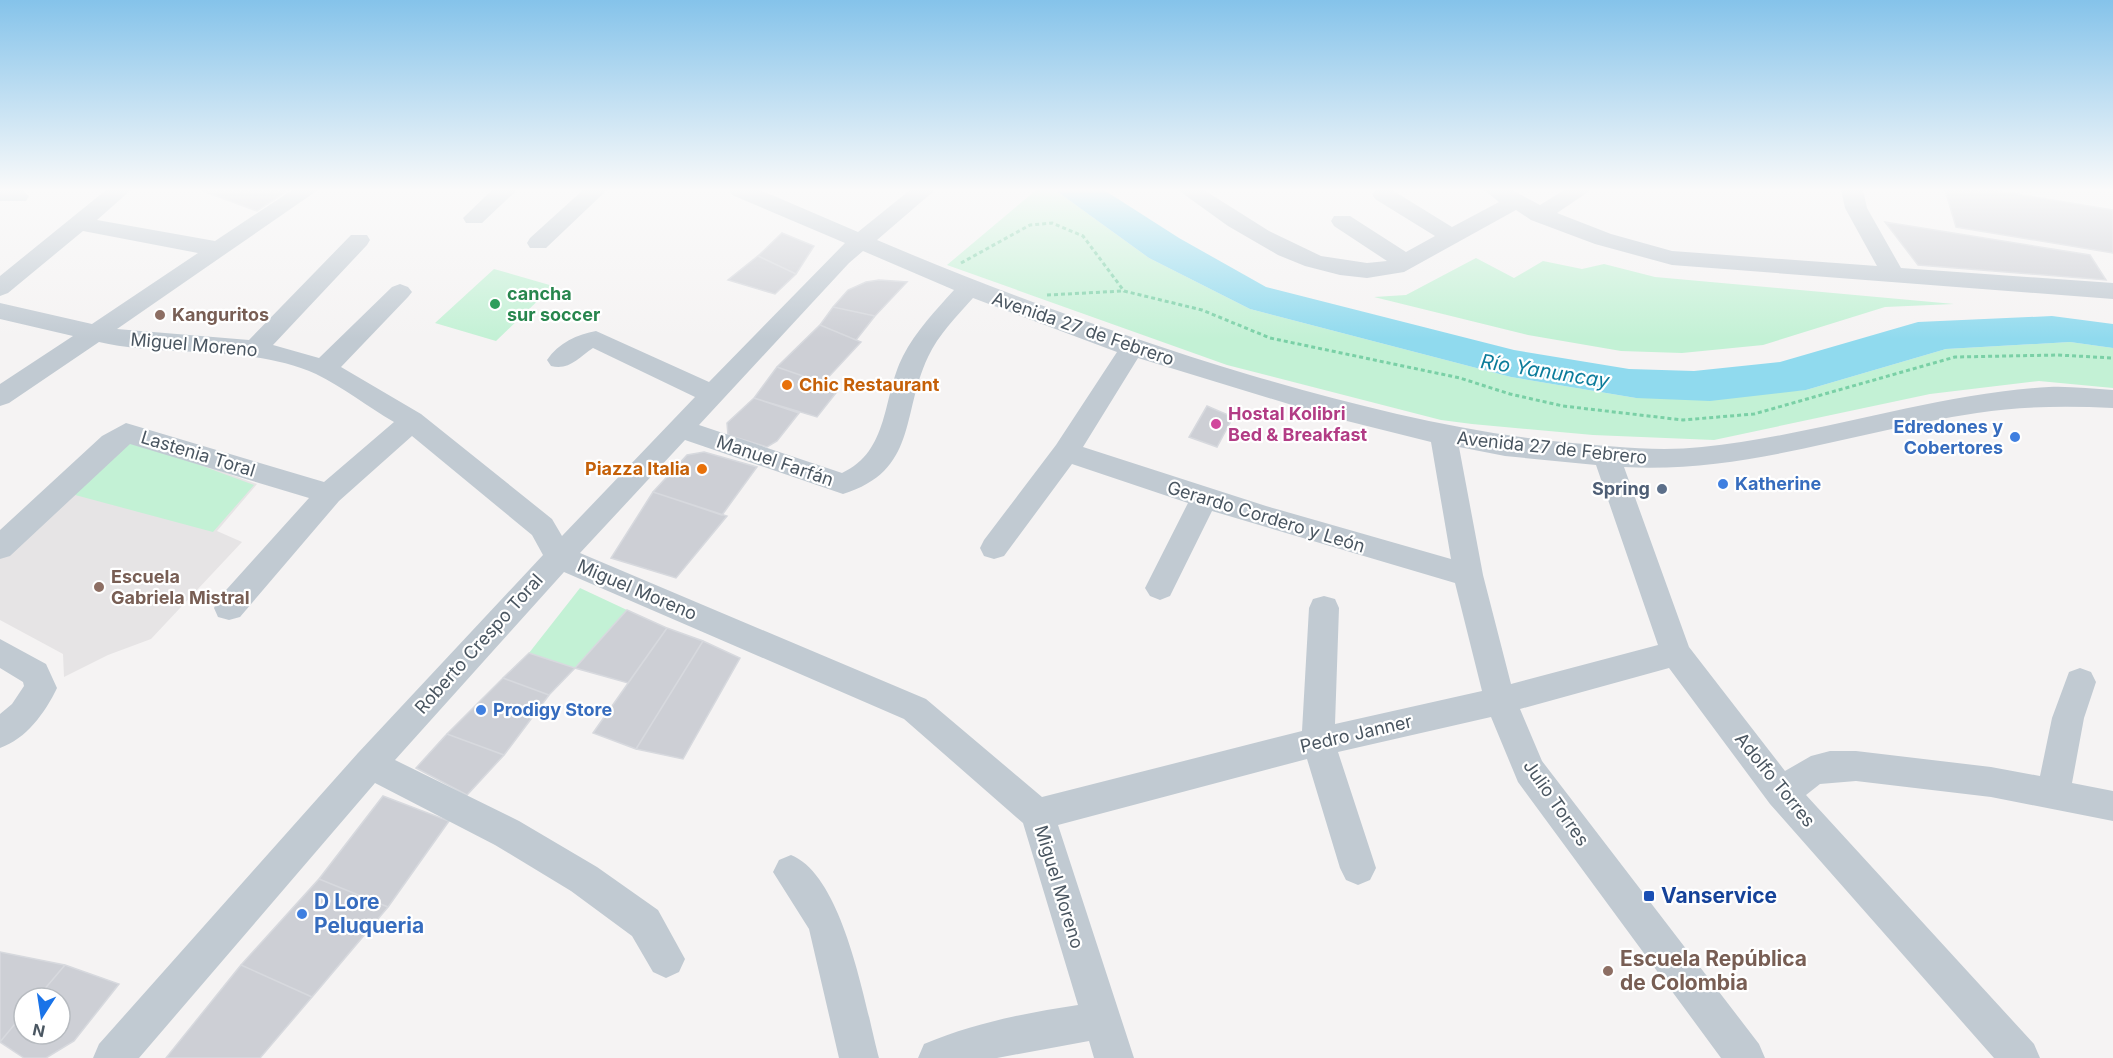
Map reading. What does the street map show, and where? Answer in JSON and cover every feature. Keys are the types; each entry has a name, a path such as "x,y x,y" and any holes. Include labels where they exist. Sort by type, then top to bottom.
{"street":[{"path":"0,288 62,239"},
{"path":"165,239 218,249"},
{"path":"0,397 233,239"},
{"path":"538,243 542,239"},
{"name":"Avenida 27 de Febrero","path":"850,239 963,277 1132,348 1332,408 1443,435 1505,446 1656,459 1703,457 1862,428 1976,404 2052,396 2113,399"},
{"name":"Roberto Crespo Toral","path":"113,1058 370,764 559,557 841,258 865,239"},
{"path":"1266,239 1281,249 1313,261 1353,270 1377,271 1405,261 1444,239"},
{"path":"1371,239 1405,261"},
{"path":"1598,239 1672,258 2113,291"},
{"path":"1874,239 1894,275"},
{"path":"255,349 359,240"},
{"name":"Manuel Farfán","path":"682,429 843,484 863,478 892,443 911,367 923,342 963,277"},
{"path":"324,368 380,315 400,292"},
{"name":"Miguel Moreno","path":"0,311 97,331 123,339 255,349 324,368 412,421 542,527 559,557 915,709 1036,814 1114,1058"},
{"path":"560,360 585,341 596,339 713,395"},
{"path":"994,548 1066,452 1132,348"},
{"path":"229,608 329,494 412,421"},
{"name":"Lastenia Toral","path":"0,548 111,443 126,433 329,494"},
{"name":"Julio Torres","path":"1443,435 1468,574 1500,701 1530,771 1745,1058"},
{"name":"Gerardo Cordero y León","path":"1066,452 1204,500 1316,534 1468,574"},
{"name":"Adolfo Torres","path":"1606,456 1676,653 1782,793 2020,1058"},
{"path":"1160,588 1204,500"},
{"path":"1324,608 1318,742 1358,868"},
{"path":"0,652 35,673 41,688 23,714 0,734"},
{"name":"Pedro Janner","path":"1036,814 1318,742 1500,701 1676,653"},
{"path":"2053,794 2068,718 2080,682"},
{"path":"370,764 507,833 584,879 645,923 666,959"},
{"path":"1782,793 1811,771 1830,766 1856,766 1991,782 2111,806"},
{"path":"791,872 825,922 860,1058"},
{"path":"938,1058 1005,1036 1101,1020"}],"path":[{"path":"963,277 964,260 1003,239"},
{"path":"1086,239 1124,291"},
{"path":"1039,298 1049,294 1124,291 1203,310 1270,338 1438,373 1563,406 1683,420 1707,420 1754,414 1955,357 2047,355 2113,358"}],"shaded area":[{"name":"Escuela Gabriela Mistral","path":"132,439 257,484 217,531 242,542 151,639 108,655 64,677 63,654 0,620 0,556"}],"green space":[{"path":"977,239 1123,239 1149,258 1250,309 1511,377 1636,398 1806,390 1946,349 2070,342 2113,348 2113,388 2039,381 1930,394 1714,440 1593,435 1472,424 1441,420 1227,365 947,265"},
{"path":"1476,258 1514,278 1543,261 1582,269 1604,264 1655,277 1954,304 1885,307 1763,345 1682,353 1621,351 1528,335 1374,297 1406,295"},
{"name":"cancha sur soccer","path":"494,269 553,286 496,341 435,323"},
{"path":"129,439 254,485 213,532 64,492"},
{"path":"580,588 627,610 575,668 529,653"}],"water":[{"name":"Río Yanuncay","path":"1123,239 1181,239 1266,287 1514,350 1629,369 1694,371 1780,362 1918,322 2052,316 2113,324 2113,348 2070,342 1946,349 1806,390 1710,401 1636,398 1511,377 1250,309 1149,258"}],"building":[{"path":"775,239 798,239 814,246 796,274 758,256"},
{"path":"1898,239 1993,239 2090,255 2106,280 1918,265"},
{"path":"2031,239 2113,239 2113,253"},
{"path":"758,256 796,274 775,294 728,280"},
{"path":"879,280 907,282 875,316 833,307 848,290 866,282"},
{"path":"833,307 875,316 856,340 820,325"},
{"path":"820,325 861,342 823,383 777,367"},
{"path":"777,367 839,389 817,417 754,398"},
{"path":"754,398 799,413 777,441 767,447 728,435 727,423"},
{"path":"1207,406 1233,417 1217,447 1189,437"},
{"path":"704,452 757,467 722,515 653,492 687,455"},
{"path":"653,492 727,516 676,578 611,558"},
{"path":"627,610 667,628 628,683 575,668"},
{"path":"667,628 703,641 636,749 593,733"},
{"path":"703,641 740,658 683,759 636,749"},
{"path":"529,653 575,668 549,695 503,678"},
{"path":"503,678 549,695 504,755 447,734"},
{"path":"447,734 504,755 467,795 416,768"},
{"path":"383,796 449,821 388,907 319,879"},
{"path":"319,879 388,907 312,997 241,965"},
{"path":"0,952 65,965 47,986 12,986 12,1028 0,1042"},
{"path":"65,965 119,984 72,1042 72,986 47,986"},
{"path":"241,965 312,997 260,1058 166,1058"},
{"path":"12,1028 12,1046 66,1046 46,1058 24,1058 0,1042"}],"place":[{"name":"cancha sur soccer","path":"495,304"},
{"name":"Kanguritos","path":"160,315"},
{"name":"Chic Restaurant","path":"787,385"},
{"name":"Hostal Kolibri Bed & Breakfast","path":"1216,424"},
{"name":"Edredones y Cobertores","path":"2015,437"},
{"name":"Piazza Italia","path":"702,469"},
{"name":"Katherine","path":"1723,484"},
{"name":"Spring","path":"1662,489"},
{"name":"Escuela Gabriela Mistral","path":"99,587"},
{"name":"Prodigy Store","path":"481,710"},
{"name":"Vanservice","path":"1649,896"},
{"name":"D Lore Peluqueria","path":"302,914"},
{"name":"Escuela República de Colombia","path":"1608,971"}]}
